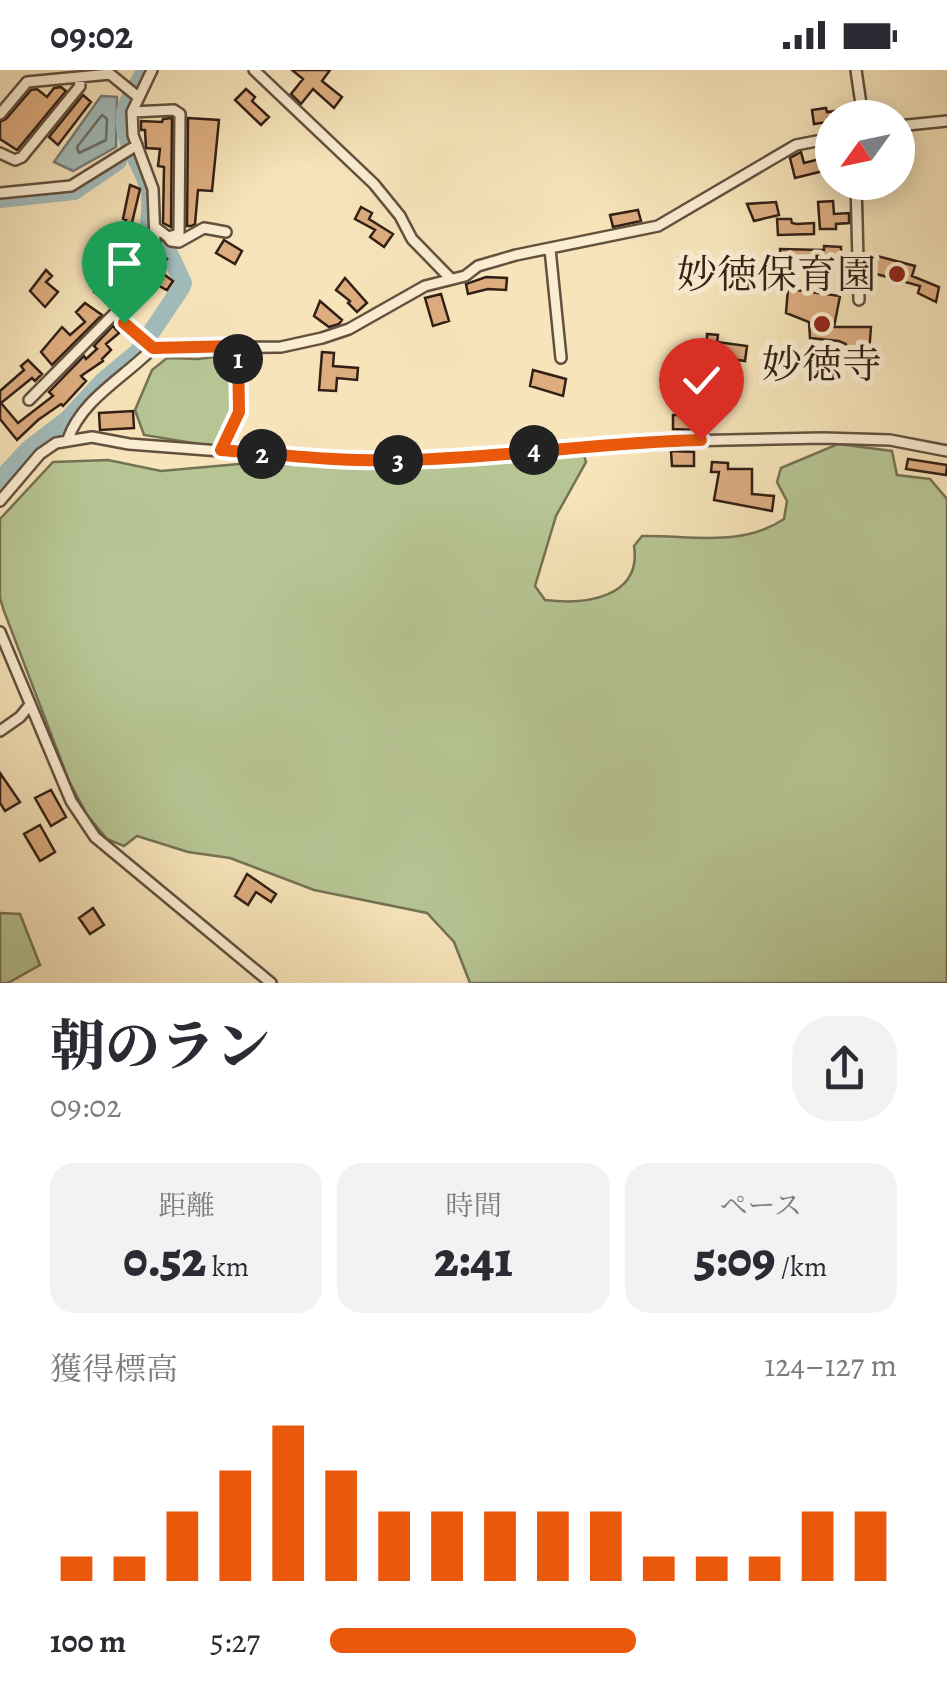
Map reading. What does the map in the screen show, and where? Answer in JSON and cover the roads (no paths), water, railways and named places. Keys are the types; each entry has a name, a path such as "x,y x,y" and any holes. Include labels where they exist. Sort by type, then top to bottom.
{"street":[{"path":"29,400 116,312 155,241 153,189 132,147 132,112 152,70"},
{"path":"856,70 860,100"},
{"path":"259,72 374,184 400,216 412,239 450,280"},
{"path":"0,114 26,82 110,74 137,96"},
{"path":"0,153 15,160 22,157 80,86 79,76"},
{"path":"132,112 174,110 180,114 179,234 168,237"},
{"path":"915,124 947,121"},
{"path":"68,439 73,425 99,395 153,348 280,348 322,338 349,329 424,286 465,276 478,266 658,226 796,145 815,141"},
{"path":"0,193 71,186 132,147"},
{"path":"856,200 859,300"},
{"path":"155,227 170,242 179,242 204,228 226,232"},
{"path":"550,248 561,358"},
{"path":"116,312 153,348"},
{"path":"221,450 239,412 238,346"},
{"path":"0,500 40,454 68,439 92,436 129,444 314,458 405,460 634,442 823,438 890,440 947,451"},
{"path":"0,632 71,801 95,836 271,983"},
{"path":"0,731 20,718 29,706"}],"water":[{"path":"101,96 117,97 116,147 73,171 54,162"}],"waterway":[{"path":"0,480 29,449 67,420 102,382 138,352 183,283 163,240 149,225 150,194 124,123 126,106 145,70"},
{"path":"0,199 74,191 118,161"}],"place":[{"name":"妙徳保育園","path":"897,274"},
{"name":"妙徳寺","path":"822,324"}]}
